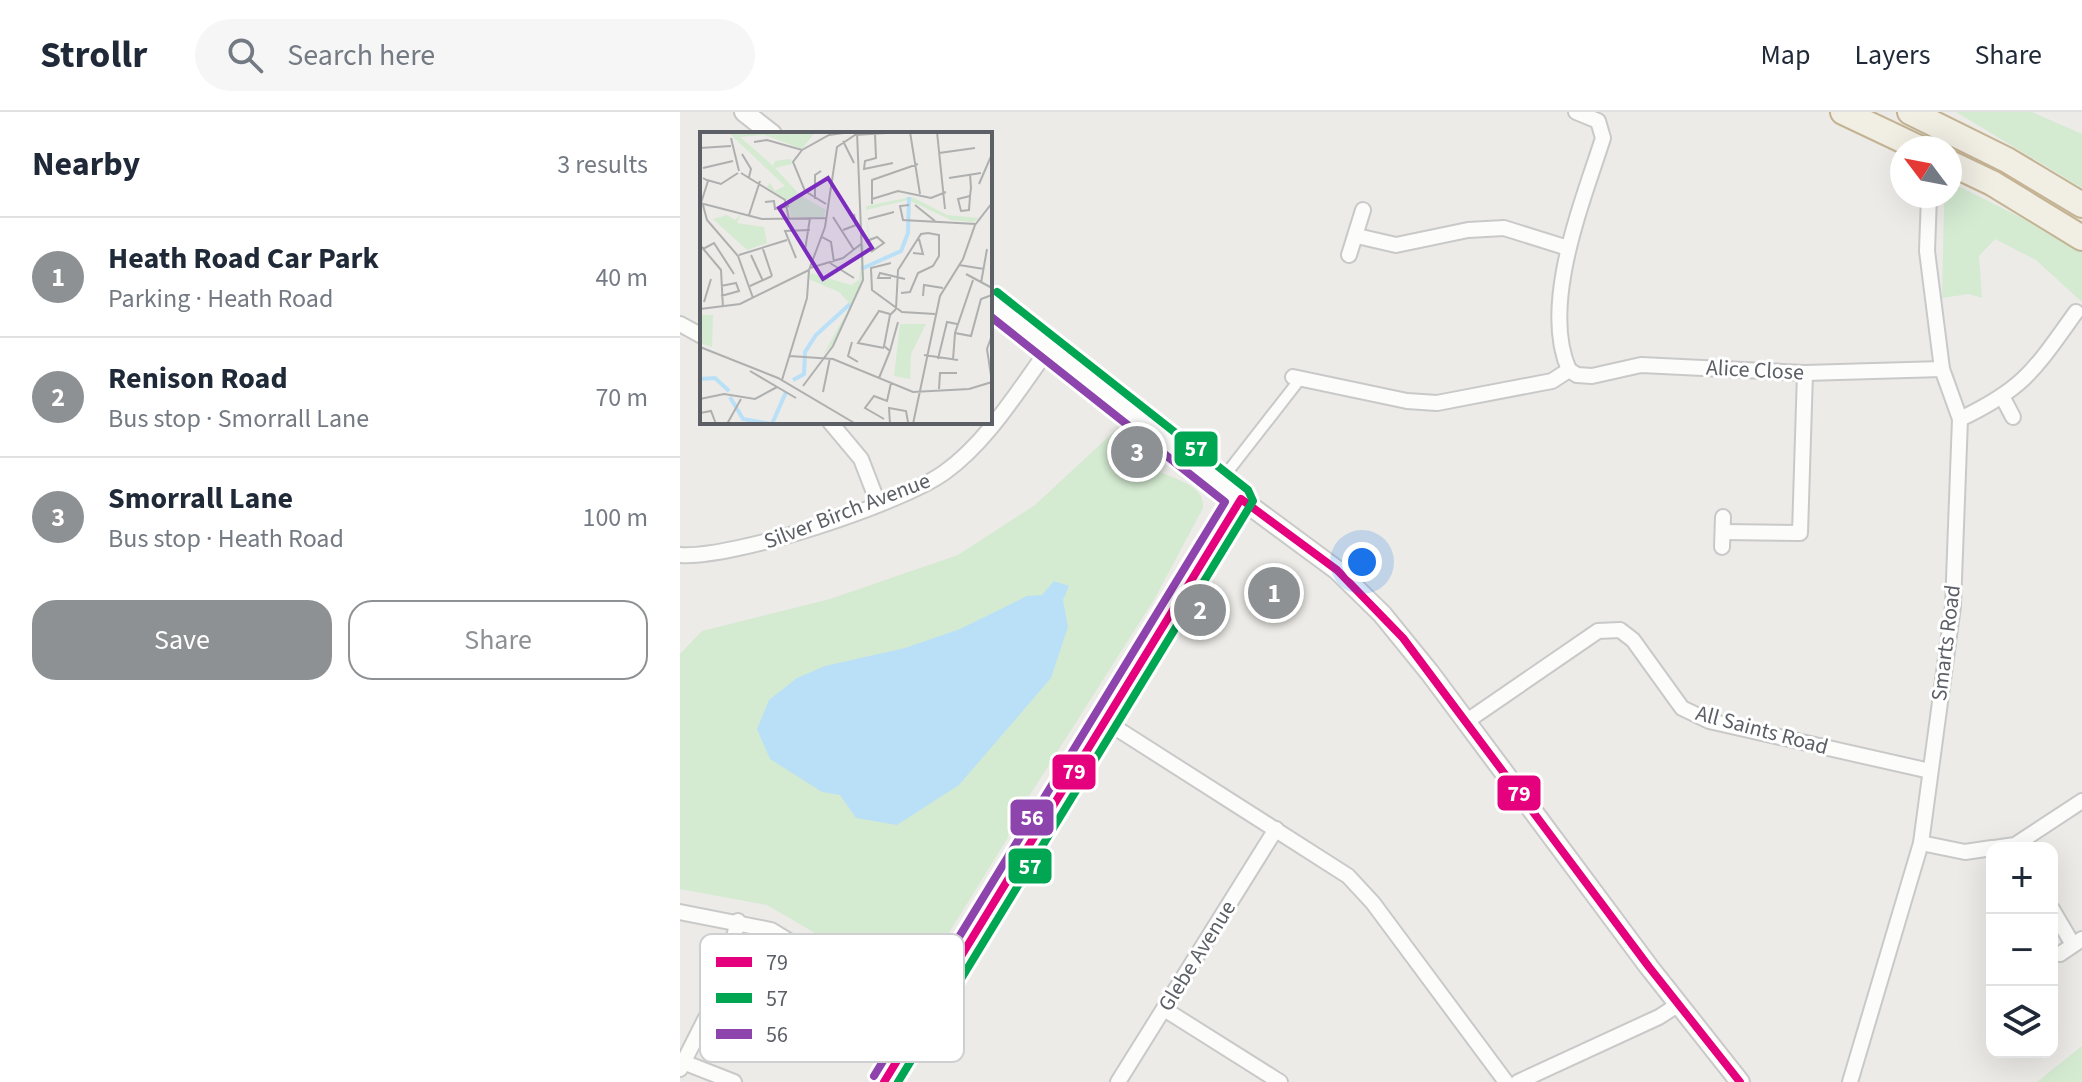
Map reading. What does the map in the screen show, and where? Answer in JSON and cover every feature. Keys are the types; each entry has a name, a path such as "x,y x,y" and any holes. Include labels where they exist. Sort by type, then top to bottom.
{"highway":[{"path":"1843,112 1894,136"},
{"path":"1910,112 2007,160 2082,205"},
{"path":"1962,169 1992,183 2082,238"}],"street":[{"path":"744,112 769,132"},
{"path":"1569,370 1564,357 1560,295 1568,248 1603,138 1598,121 1576,112"},
{"name":"Smarts Road","path":"1850,1082 1921,843 1953,606 1960,419 1942,369 1927,251 1929,208"},
{"path":"1349,255 1363,210"},
{"path":"1357,236 1396,245 1468,230 1504,228 1568,248"},
{"path":"992,303 1219,483 1337,570 1360,592 1403,638 1740,1082"},
{"path":"1960,419 2003,398 2032,373 2076,312"},
{"path":"680,324 700,335"},
{"name":"Silver Birch Avenue","path":"992,420 1050,347"},
{"name":"Alice Close","path":"1219,483 1297,378 1407,401 1437,403 1552,381 1569,370 1577,375 1592,376 1641,365 1805,373 1942,369"},
{"path":"1723,532 1800,533 1805,373"},
{"path":"2003,398 2013,417"},
{"path":"832,424 861,459 878,503"},
{"name":"Silver Birch Avenue","path":"680,555 722,554 757,545 925,484 960,460 989,424"},
{"path":"964,950 1241,499"},
{"name":"All Saints Road","path":"1467,721 1598,631 1620,630 1633,640 1682,708 1709,721 1930,771"},
{"path":"1105,721 1326,860 1361,889 1506,1082"},
{"path":"2023,842 2082,801"},
{"name":"Glebe Avenue","path":"1118,1082 1276,829"},
{"path":"1921,843 1965,852 1986,849"},
{"path":"680,912 738,921 778,934"},
{"path":"2056,914 2077,941 2060,954"},
{"path":"735,934 738,921"},
{"path":"1518,1082 1659,1017 1679,1004"},
{"path":"1164,1009 1280,1082"},
{"path":"700,1028 681,1065 734,1082"},
{"path":"884,1082 896,1062"}],"green space":[{"path":"1956,112 2032,112 2082,134 2082,188"},
{"path":"1962,188 2060,237 2082,252 2082,302 2036,260 1995,239 1979,256 1982,298 1969,294 1942,298 1944,208 1962,208"},
{"path":"1120,426 1145,463 1190,485 1202,499 1203,508 1155,598 1012,823 1007,839 948,934 817,934 767,905 680,889 680,654 702,631 830,599 958,555 1035,505"},
{"path":"2082,1046 2082,1082 2037,1082"}],"water":[{"path":"1054,581 1069,586 1063,600 1068,627 1051,678 959,785 897,825 856,818 840,795 822,792 770,759 757,729 769,700 797,678 825,666 905,648 960,629 1027,596 1042,595"}],"tunnel":[{"path":"1932,136 1934,120"}],"transit line":[{"name":"57","path":"964,974 1253,501 1248,490 997,292"},
{"name":"56","path":"961,934 1225,502 992,318"},
{"name":"79","path":"964,951 1241,499 1337,570 1403,638 1649,967 1740,1082"},
{"name":"56","path":"874,1076 883,1062"},
{"name":"79","path":"884,1082 896,1062"},
{"name":"57","path":"898,1082 910,1062"}],"place":[{"name":"Smorrall Lane","path":"1137,452"},
{"name":"Heath Road Car Park","path":"1274,593"},
{"name":"Renison Road","path":"1200,610"}]}
